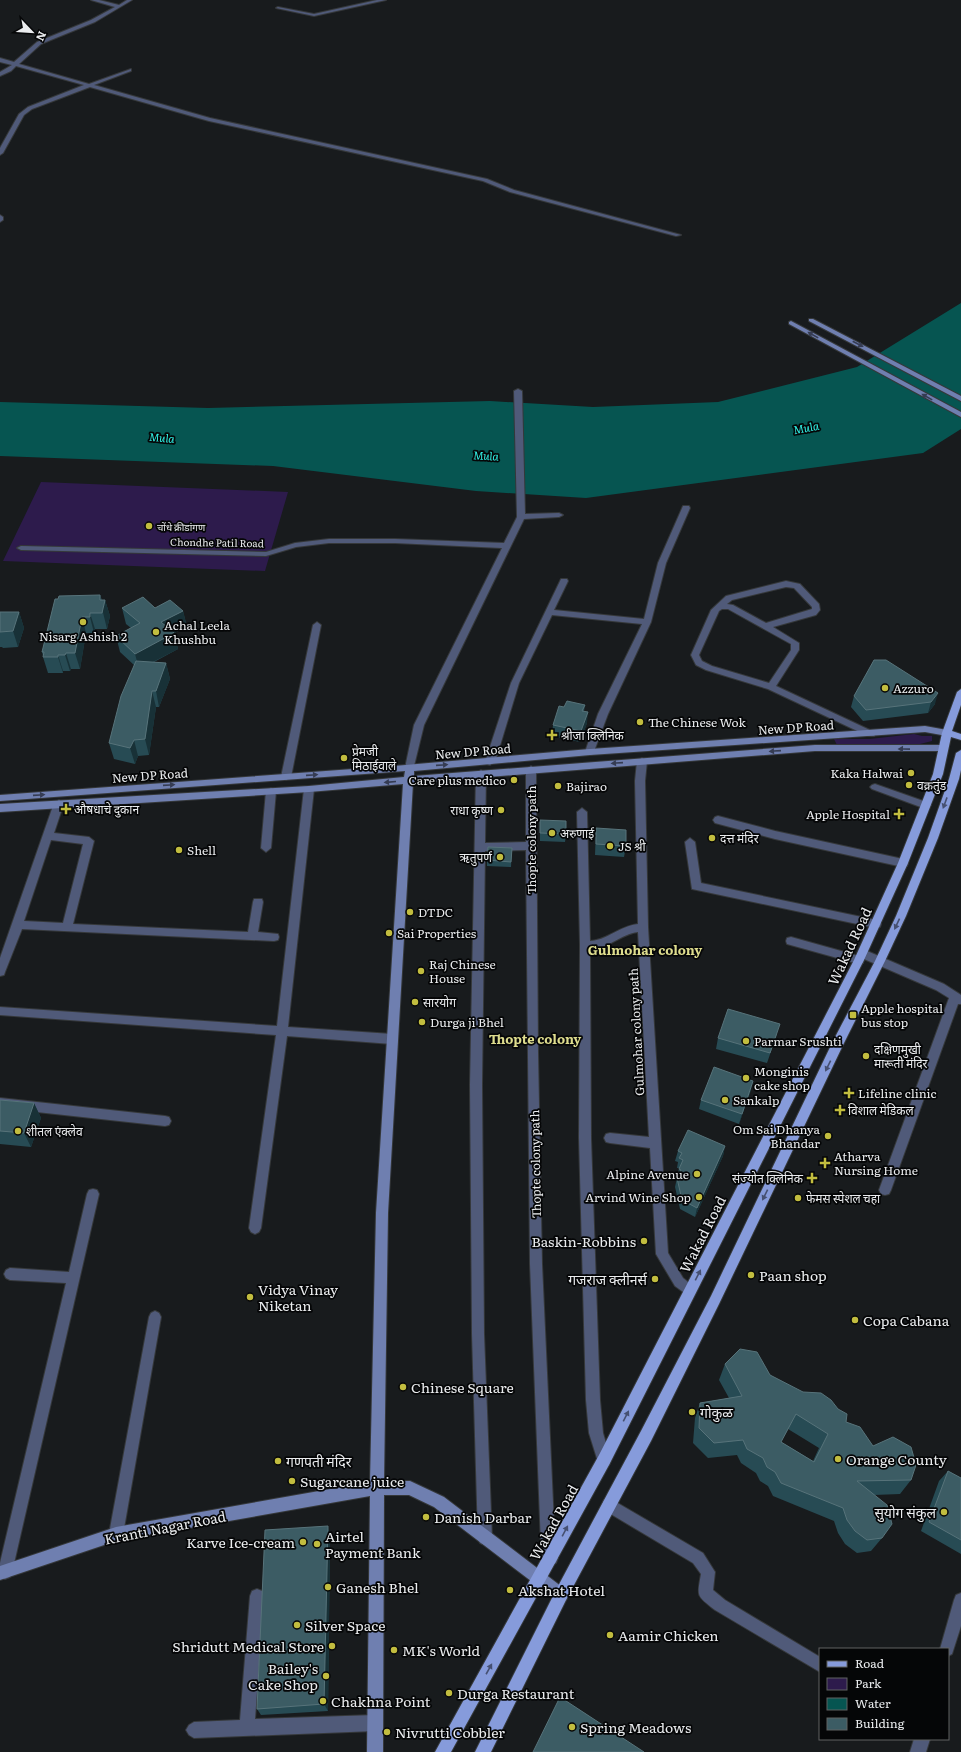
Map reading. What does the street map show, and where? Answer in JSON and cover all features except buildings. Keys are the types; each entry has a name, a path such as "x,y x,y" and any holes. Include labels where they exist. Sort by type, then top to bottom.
{"main road":[{"path":"811,320 961,399"},
{"path":"791,323 961,415"},
{"name":"Wakad Road","path":"443,1752 604,1460 861,957 903,863 938,774 947,733 961,692"},
{"name":"New DP Road","path":"0,808 59,803 310,789 490,762 590,752 871,734 925,729 947,733"},
{"path":"947,733 961,737"},
{"name":"New DP Road","path":"0,798 286,777 481,773 815,748 944,748"},
{"path":"944,748 961,749"},
{"path":"483,1752 561,1595 646,1436 715,1300 839,1041 880,961 901,916 933,838 954,780 961,753"},
{"path":"375,1752 377,1488 382,1213 409,774"},
{"name":"Kranti Nagar Road","path":"3,1573 116,1534 377,1488 410,1488 439,1502 561,1595"}],"street":[{"path":"93,0 119,6"},
{"path":"0,74 16,64 39,43 93,21 130,0"},
{"path":"278,8 314,15 384,0"},
{"path":"0,60 209,119 485,180 512,191 678,235"},
{"path":"0,152 26,111 35,105 129,70"},
{"path":"409,774 419,725 521,517 518,391"},
{"path":"590,752 603,714 647,622 662,563 686,508"},
{"path":"521,517 559,515"},
{"name":"Chondhe Patil Road","path":"21,548 266,554 295,545 329,541 395,541 507,546"},
{"path":"490,762 515,683 564,581"},
{"path":"766,626 813,613 816,610 816,606 797,586 786,584 729,598 715,610 695,655 699,662 709,668 771,687 871,734"},
{"path":"720,606 730,607 795,643 795,650 771,687"},
{"path":"549,612 647,622"},
{"path":"286,777 317,625"},
{"name":"Gulmohar colony path","path":"642,761 640,781 643,927 662,1254 679,1282 690,1291"},
{"name":"Thopte colony path","path":"531,769 530,846 533,1095 538,1335 548,1546 551,1558"},
{"path":"481,773 476,1086 478,1334 485,1538"},
{"path":"875,787 926,805"},
{"path":"255,1228 282,1032 310,789"},
{"path":"266,848 272,791"},
{"path":"0,972 18,925 59,803"},
{"path":"582,812 585,945 585,1138 591,1352 596,1433 604,1460"},
{"path":"718,820 775,836 903,863"},
{"path":"48,836 89,841 67,927"},
{"path":"690,842 696,886 876,924"},
{"path":"480,847 530,846"},
{"path":"252,936 258,902"},
{"path":"18,925 274,937"},
{"path":"585,945 598,945 629,929 643,927"},
{"path":"791,941 880,961 940,987 958,999 885,1190"},
{"path":"0,1011 392,1039"},
{"path":"0,1103 165,1122"},
{"path":"610,1138 655,1143"},
{"path":"3,1573 94,1194"},
{"path":"10,1274 74,1278"},
{"path":"116,1534 156,1317"},
{"path":"609,1505 698,1558 708,1572 705,1593 720,1606 819,1664"},
{"path":"247,1727 257,1596"},
{"path":"947,1648 961,1600"},
{"path":"194,1730 375,1723"},
{"path":"918,1752 922,1740"}],"green space":[{"name":"चोंधे क्रीडांगण","path":"41,482 288,492 265,571 3,561"},
{"path":"914,734 932,736 932,741 912,746 874,744 837,745 834,739 870,739"}],"water":[{"name":"Mula","path":"961,303 961,429 923,453 586,498 476,491 273,466 0,456 0,402 208,408 490,401 593,407 718,402 857,367"}],"place":[{"name":"चोंधे क्रीडांगण","path":"149,526"},
{"name":"Nisarg Ashish 2","path":"83,622"},
{"name":"Achal Leela Khushbu","path":"156,632"},
{"name":"Azzuro","path":"885,688"},
{"name":"The Chinese Wok","path":"640,722"},
{"name":"श्रीजा क्लिनिक","path":"552,735"},
{"name":"प्रेमजी मिठाईवाले","path":"344,758"},
{"name":"Kaka Halwai","path":"911,773"},
{"name":"Care plus medico","path":"514,780"},
{"name":"वक्रतुंड","path":"909,785"},
{"name":"Bajirao","path":"558,786"},
{"name":"औषधाचे दुकान","path":"66,809"},
{"name":"राधा कृष्ण","path":"501,810"},
{"name":"Apple Hospital","path":"899,814"},
{"name":"अरुणाई","path":"552,833"},
{"name":"दत्त मंदिर","path":"712,838"},
{"name":"JS श्री","path":"610,846"},
{"name":"Shell","path":"179,850"},
{"name":"ऋतुपर्ण","path":"500,857"},
{"name":"DTDC","path":"410,912"},
{"name":"Sai Properties","path":"389,933"},
{"name":"Raj Chinese House","path":"421,971"},
{"name":"सारयोग","path":"415,1002"},
{"name":"Apple hospital bus stop","path":"853,1015"},
{"name":"Durga ji Bhel","path":"422,1022"},
{"name":"Parmar Srushti","path":"746,1041"},
{"name":"दक्षिणमुखी मारूती मंदिर","path":"866,1056"},
{"name":"Monginis cake shop","path":"746,1078"},
{"name":"Lifeline clinic","path":"849,1093"},
{"name":"Sankalp","path":"725,1100"},
{"name":"विशाल मेडिकल","path":"840,1110"},
{"name":"शीतल एंक्लेव","path":"18,1131"},
{"name":"Om Sai Dhanya Bhandar","path":"828,1136"},
{"name":"Atharva Nursing Home","path":"825,1163"},
{"name":"Alpine Avenue","path":"697,1174"},
{"name":"संज्योत क्लिनिक","path":"812,1178"},
{"name":"Arvind Wine Shop","path":"699,1197"},
{"name":"फेमस स्पेशल चहा","path":"798,1198"},
{"name":"Baskin-Robbins","path":"644,1241"},
{"name":"Paan shop","path":"751,1275"},
{"name":"गजराज क्लीनर्स","path":"655,1279"},
{"name":"Vidya Vinay Niketan","path":"250,1297"},
{"name":"Copa Cabana","path":"855,1320"},
{"name":"Chinese Square","path":"403,1387"},
{"name":"गोकुळ","path":"692,1412"},
{"name":"Orange County","path":"838,1459"},
{"name":"गणपती मंदिर","path":"278,1461"},
{"name":"Sugarcane juice","path":"292,1481"},
{"name":"सुयोग संकुल","path":"944,1512"},
{"name":"Danish Darbar","path":"426,1517"},
{"name":"Karve Ice-cream","path":"303,1542"},
{"name":"Airtel Payment Bank","path":"317,1544"},
{"name":"Ganesh Bhel","path":"328,1587"},
{"name":"Akshat Hotel","path":"510,1590"},
{"name":"Silver Space","path":"297,1625"},
{"name":"Aamir Chicken","path":"610,1635"},
{"name":"Shridutt Medical Store","path":"332,1646"},
{"name":"MK's World","path":"394,1650"},
{"name":"Bailey's Cake Shop","path":"326,1676"},
{"name":"Durga Restaurant","path":"449,1693"},
{"name":"Chakhna Point","path":"323,1701"},
{"name":"Spring Meadows","path":"572,1727"},
{"name":"Nivrutti Cobbler","path":"387,1732"}],"district":[{"name":"Gulmohar colony","path":"645,949"},
{"name":"Thopte colony","path":"535,1038"}]}
